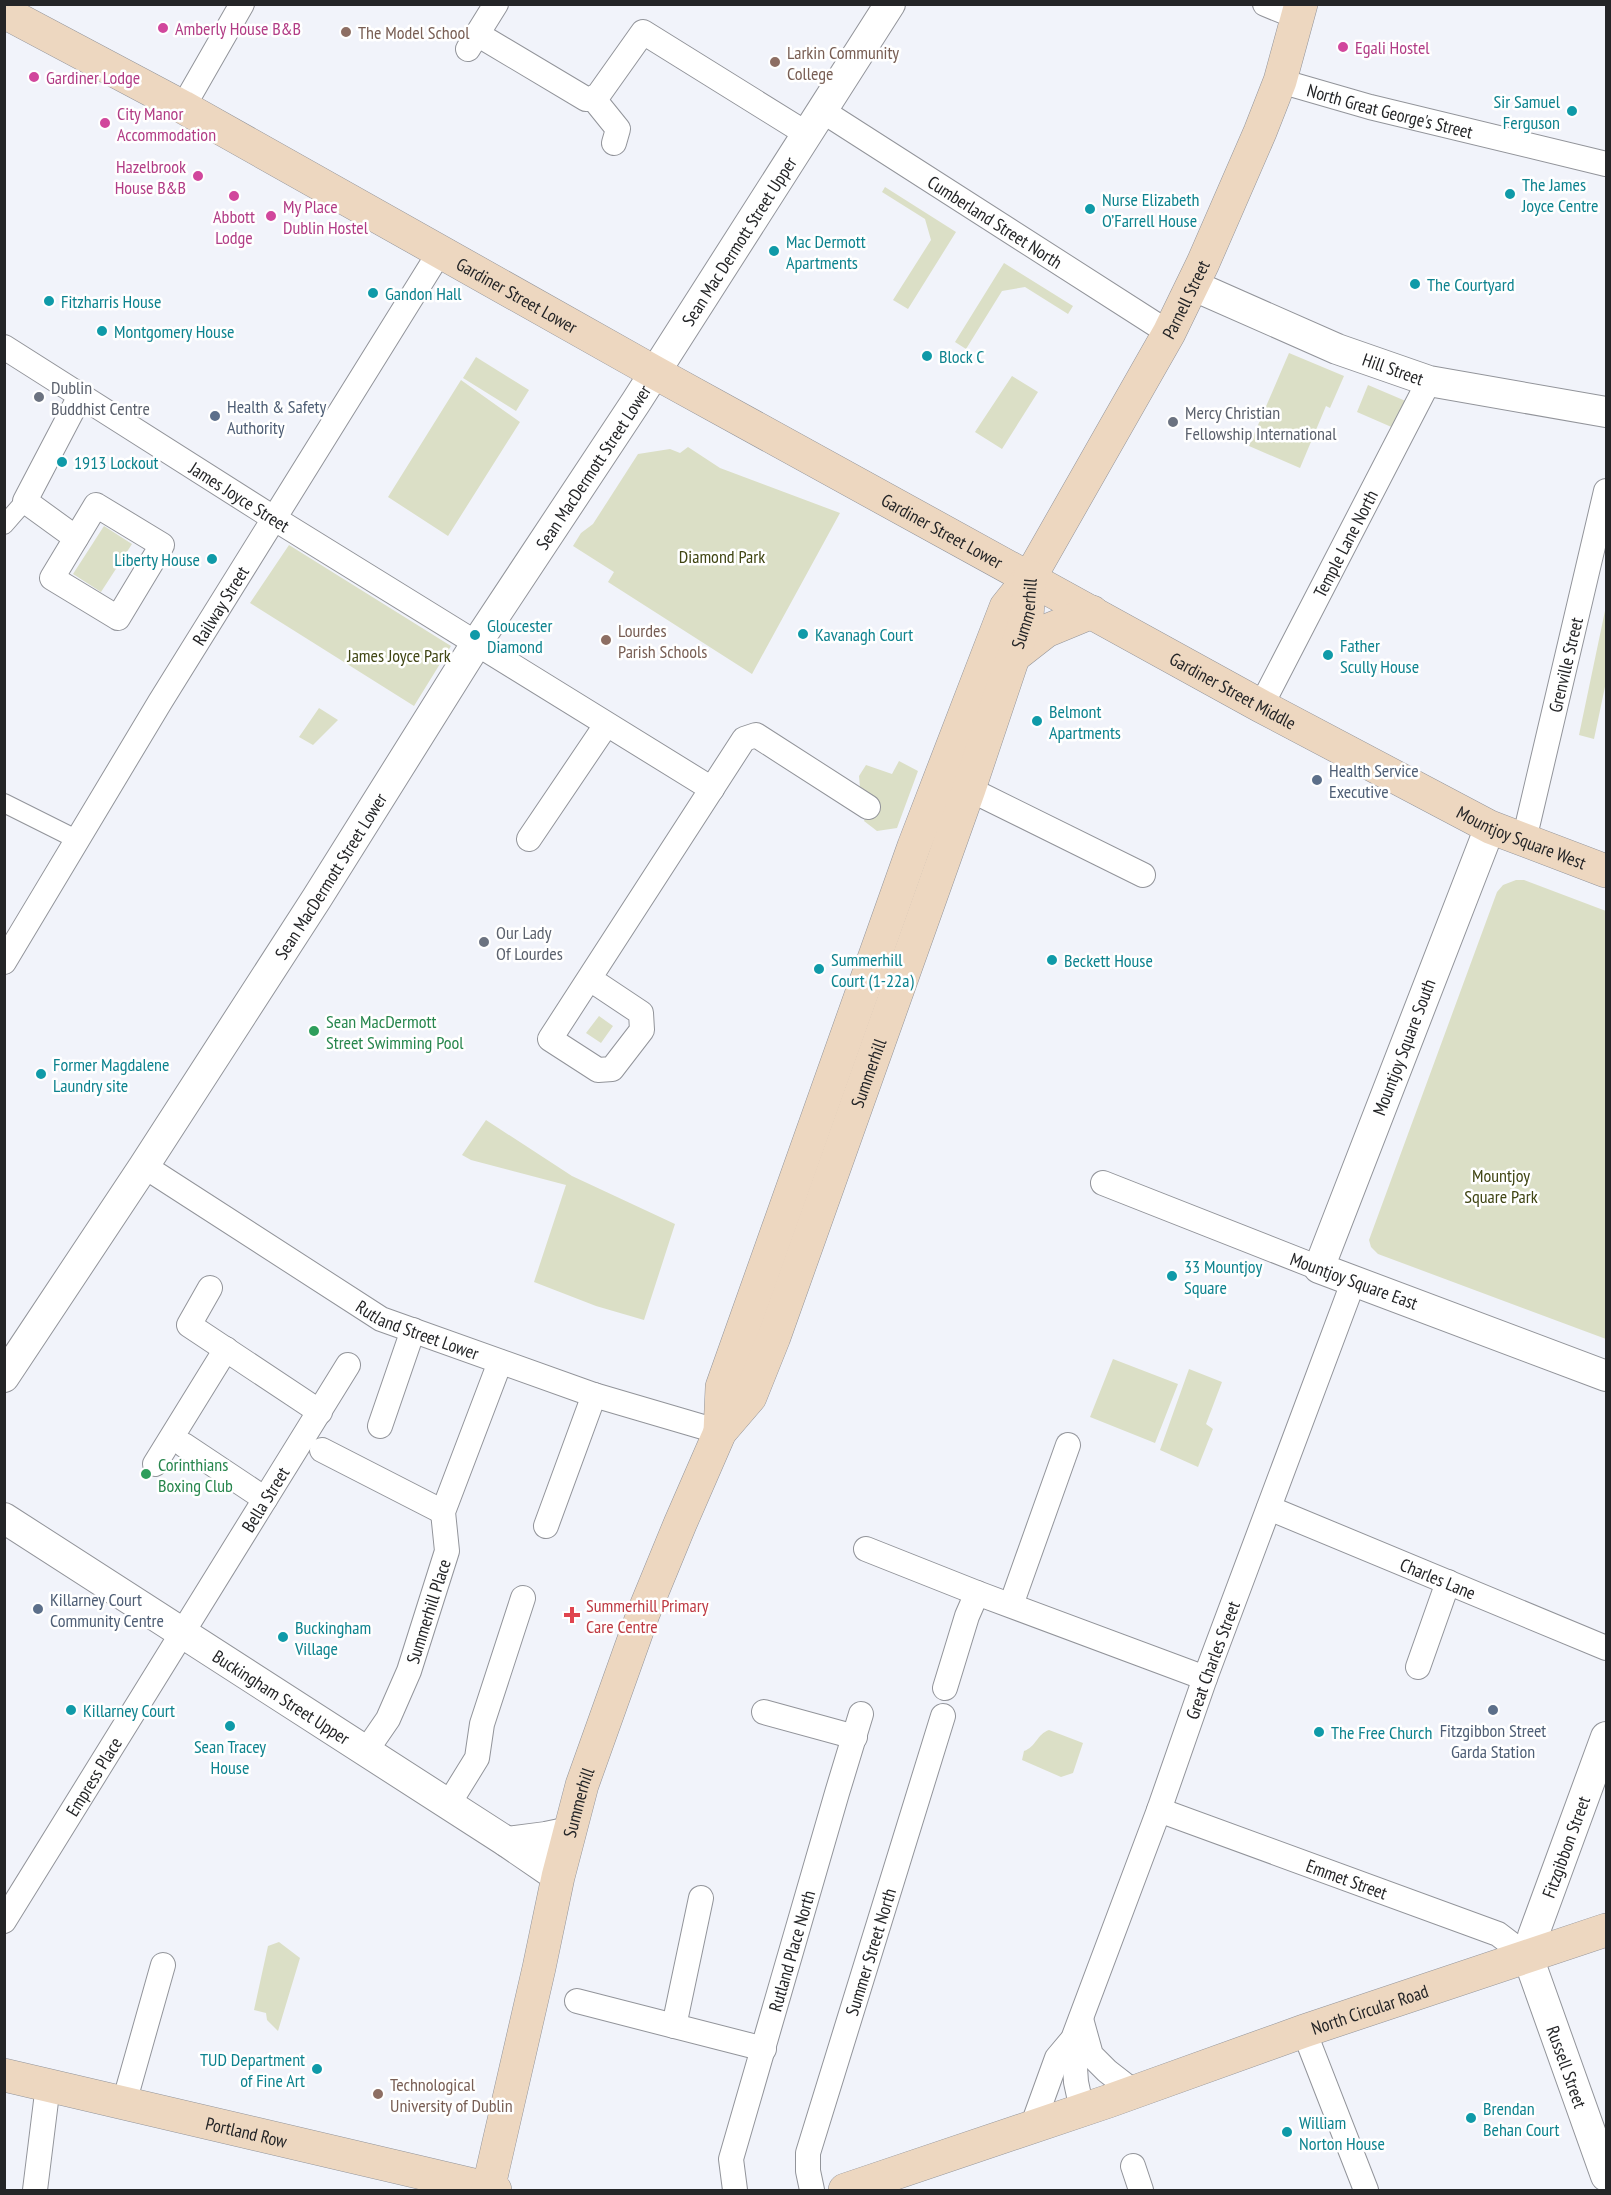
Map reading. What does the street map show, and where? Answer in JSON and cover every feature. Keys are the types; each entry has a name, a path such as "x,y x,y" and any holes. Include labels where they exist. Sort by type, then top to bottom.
{"main road":[{"name":"Parnell Street","path":"1030,577 1169,333 1192,285 1260,132 1280,81 1299,11"},
{"name":"Gardiner Street Lower","path":"4,12 183,107 441,250 654,372 1030,577"},
{"name":"Gardiner Street Middle","path":"1030,577 1261,706 1439,799"},
{"name":"Summerhill","path":"490,2190 558,1877 582,1785 643,1614 720,1432 750,1397 762,1367 969,789 1027,616 1030,577"},
{"name":"Summerhill","path":"720,1432 722,1387 914,846 1006,607 1030,577"},
{"path":"1014,656 1046,631 1092,612"},
{"name":"Mountjoy Square West","path":"1439,799 1490,826 1606,871"},
{"name":"North Circular Road","path":"845,2190 1134,2092 1304,2031 1606,1930"},
{"name":"Portland Row","path":"4,2075 490,2190"}],"street":[{"path":"183,107 242,4"},
{"path":"496,4 473,41 586,99 593,98 618,129 614,142"},
{"name":"Sean Mac Dermott Street Upper","path":"654,372 890,4"},
{"path":"1265,4 1299,11"},
{"name":"Cumberland Street North","path":"593,98 599,94 643,32 814,122 1169,333"},
{"name":"North Great George's Street","path":"1280,81 1370,106 1606,164"},
{"name":"Railway Street","path":"4,962 160,702 441,250"},
{"name":"Hill Street","path":"1192,285 1337,350 1429,381 1606,412"},
{"name":"James Joyce Street","path":"4,347 275,519 712,789"},
{"name":"Sean MacDermott Street Lower","path":"4,1377 144,1166 322,890 476,644 654,372"},
{"name":"Temple Lane North","path":"1261,706 1429,381"},
{"path":"4,525 25,501 80,396"},
{"name":"Grenville Street","path":"1524,840 1606,491"},
{"path":"25,501 76,538"},
{"path":"96,505 162,544 118,618 52,578 76,538 96,505"},
{"path":"529,839 606,725"},
{"path":"590,979 744,739 756,735 868,807"},
{"path":"969,789 1143,876"},
{"path":"4,802 78,840"},
{"name":"Mountjoy Square South","path":"1319,1268 1490,826"},
{"name":"Rutland Street Lower","path":"144,1166 370,1313 594,1395 720,1432"},
{"name":"Mountjoy Square East","path":"1103,1184 1606,1376"},
{"name":"Great Charles Street","path":"1032,2127 1057,2058 1077,2029 1160,1810 1205,1678 1354,1280"},
{"path":"210,1288 189,1325 320,1412"},
{"path":"380,1426 413,1330"},
{"path":"155,1464 226,1349"},
{"name":"Summerhill Place","path":"366,1751 388,1719 409,1671 447,1551 443,1512 500,1362"},
{"name":"Bella Street","path":"182,1633 348,1365"},
{"path":"546,1526 594,1395"},
{"path":"184,1445 265,1499"},
{"path":"1011,1605 1068,1445"},
{"path":"322,1450 443,1512"},
{"name":"Charles Lane","path":"1269,1508 1606,1648"},
{"name":"Buckingham Street Upper","path":"4,1518 558,1877"},
{"path":"866,1550 1205,1678"},
{"path":"1418,1667 1448,1582"},
{"path":"945,1688 967,1616 977,1593"},
{"path":"448,1805 477,1758 482,1724 523,1598"},
{"name":"Empress Place","path":"4,1922 182,1633"},
{"name":"Rutland Place North","path":"735,2190 731,2159 858,1725 764,1712"},
{"name":"Summer Street North","path":"812,2190 808,2171 808,2153 944,1716"},
{"name":"Fitzgibbon Street","path":"1528,1957 1533,1936 1606,1737"},
{"name":"Emmet Street","path":"1160,1810 1498,1934 1528,1957"},
{"path":"507,1842 570,1832"},
{"path":"674,2026 701,1898"},
{"name":"Russell Street","path":"1528,1957 1606,2176"},
{"path":"124,2103 163,1965"},
{"path":"577,2001 764,2049"},
{"path":"1077,2029 1091,2055 1107,2072 1134,2092"},
{"name":"Great Charles Street","path":"1077,2029 1076,2082 1082,2110"},
{"path":"1304,2031 1365,2190"},
{"path":"34,2190 48,2085"},
{"path":"1133,2166 1141,2190"}],"green space":[{"path":"885,187 956,232 908,309 893,300 931,240 925,219 882,192"},
{"path":"1004,263 1073,306 1068,314 1025,287 1002,291 966,349 955,342"},
{"path":"1289,353 1344,376 1330,408 1326,406 1300,468 1249,446"},
{"path":"476,357 529,390 516,411 463,378"},
{"path":"1012,376 1038,392 1002,449 975,432"},
{"path":"461,380 520,422 448,536 388,497"},
{"path":"1368,385 1408,402 1396,429 1357,412"},
{"name":"Diamond Park","path":"688,447 720,468 840,513 752,674 608,582 614,572 573,546 581,533 593,524 638,454 670,449 680,453"},
{"path":"104,526 132,544 101,592 73,574"},
{"name":"James Joyce Park","path":"289,545 451,646 414,706 250,603"},
{"path":"1606,606 1606,682 1594,739 1579,735"},
{"path":"319,708 338,720 313,745 299,737"},
{"path":"899,761 918,771 897,828 877,831 864,821 872,801 860,788 859,776 866,765 892,774"},
{"name":"Mountjoy Square Park","path":"1516,880 1524,880 1606,911 1606,1339 1378,1254 1371,1247 1369,1240 1497,892 1503,885"},
{"path":"599,1016 613,1026 601,1043 586,1033"},
{"path":"486,1120 572,1176 675,1224 644,1320 596,1306 534,1282 566,1185 471,1160 462,1155"},
{"path":"1113,1359 1178,1384 1155,1443 1090,1417"},
{"path":"1189,1369 1222,1382 1206,1424 1213,1429 1198,1467 1160,1450"},
{"path":"1049,1730 1083,1743 1073,1773 1061,1777 1022,1760 1024,1751"},
{"path":"279,1942 300,1958 278,2031 267,2020 266,2013 254,2010 268,1946"}],"place":[{"name":"Amberly House B&B","path":"163,28"},
{"name":"The Model School","path":"346,32"},
{"name":"Egali Hostel","path":"1343,47"},
{"name":"Larkin Community College","path":"775,62"},
{"name":"Gardiner Lodge","path":"34,77"},
{"name":"Sir Samuel Ferguson","path":"1572,111"},
{"name":"City Manor Accommodation","path":"105,123"},
{"name":"Hazelbrook House B&B","path":"198,176"},
{"name":"The James Joyce Centre","path":"1510,194"},
{"name":"Abbott Lodge","path":"234,196"},
{"name":"Nurse Elizabeth O’Farrell House","path":"1090,209"},
{"name":"My Place Dublin Hostel","path":"271,216"},
{"name":"Mac Dermott Apartments","path":"774,251"},
{"name":"The Courtyard","path":"1415,284"},
{"name":"Gandon Hall","path":"373,293"},
{"name":"Fitzharris House","path":"49,301"},
{"name":"Montgomery House","path":"102,331"},
{"name":"Block C","path":"927,356"},
{"name":"Dublin Buddhist Centre","path":"39,397"},
{"name":"Health & Safety Authority","path":"215,416"},
{"name":"Mercy Christian Fellowship International","path":"1173,422"},
{"name":"1913 Lockout","path":"62,462"},
{"name":"Liberty House","path":"212,559"},
{"name":"Kavanagh Court","path":"803,634"},
{"name":"Gloucester Diamond","path":"475,635"},
{"name":"Lourdes Parish Schools","path":"606,640"},
{"name":"Father Scully House","path":"1328,655"},
{"name":"Belmont Apartments","path":"1037,721"},
{"name":"Health Service Executive","path":"1317,780"},
{"name":"Our Lady Of Lourdes","path":"484,942"},
{"name":"Beckett House","path":"1052,960"},
{"name":"Summerhill Court (1-22a)","path":"819,969"},
{"name":"Sean MacDermott Street Swimming Pool","path":"314,1031"},
{"name":"Former Magdalene Laundry site","path":"41,1074"},
{"name":"33 Mountjoy Square","path":"1172,1276"},
{"name":"Corinthians Boxing Club","path":"146,1474"},
{"name":"Killarney Court Community Centre","path":"38,1609"},
{"name":"Summerhill Primary Care Centre","path":"572,1615"},
{"name":"Buckingham Village","path":"283,1637"},
{"name":"Killarney Court","path":"71,1710"},
{"name":"Fitzgibbon Street Garda Station","path":"1493,1710"},
{"name":"Sean Tracey House","path":"230,1726"},
{"name":"The Free Church","path":"1319,1732"},
{"name":"TUD Department of Fine Art","path":"317,2069"},
{"name":"Technological University of Dublin","path":"378,2094"},
{"name":"Brendan Behan Court","path":"1471,2118"},
{"name":"William Norton House","path":"1287,2132"}]}
